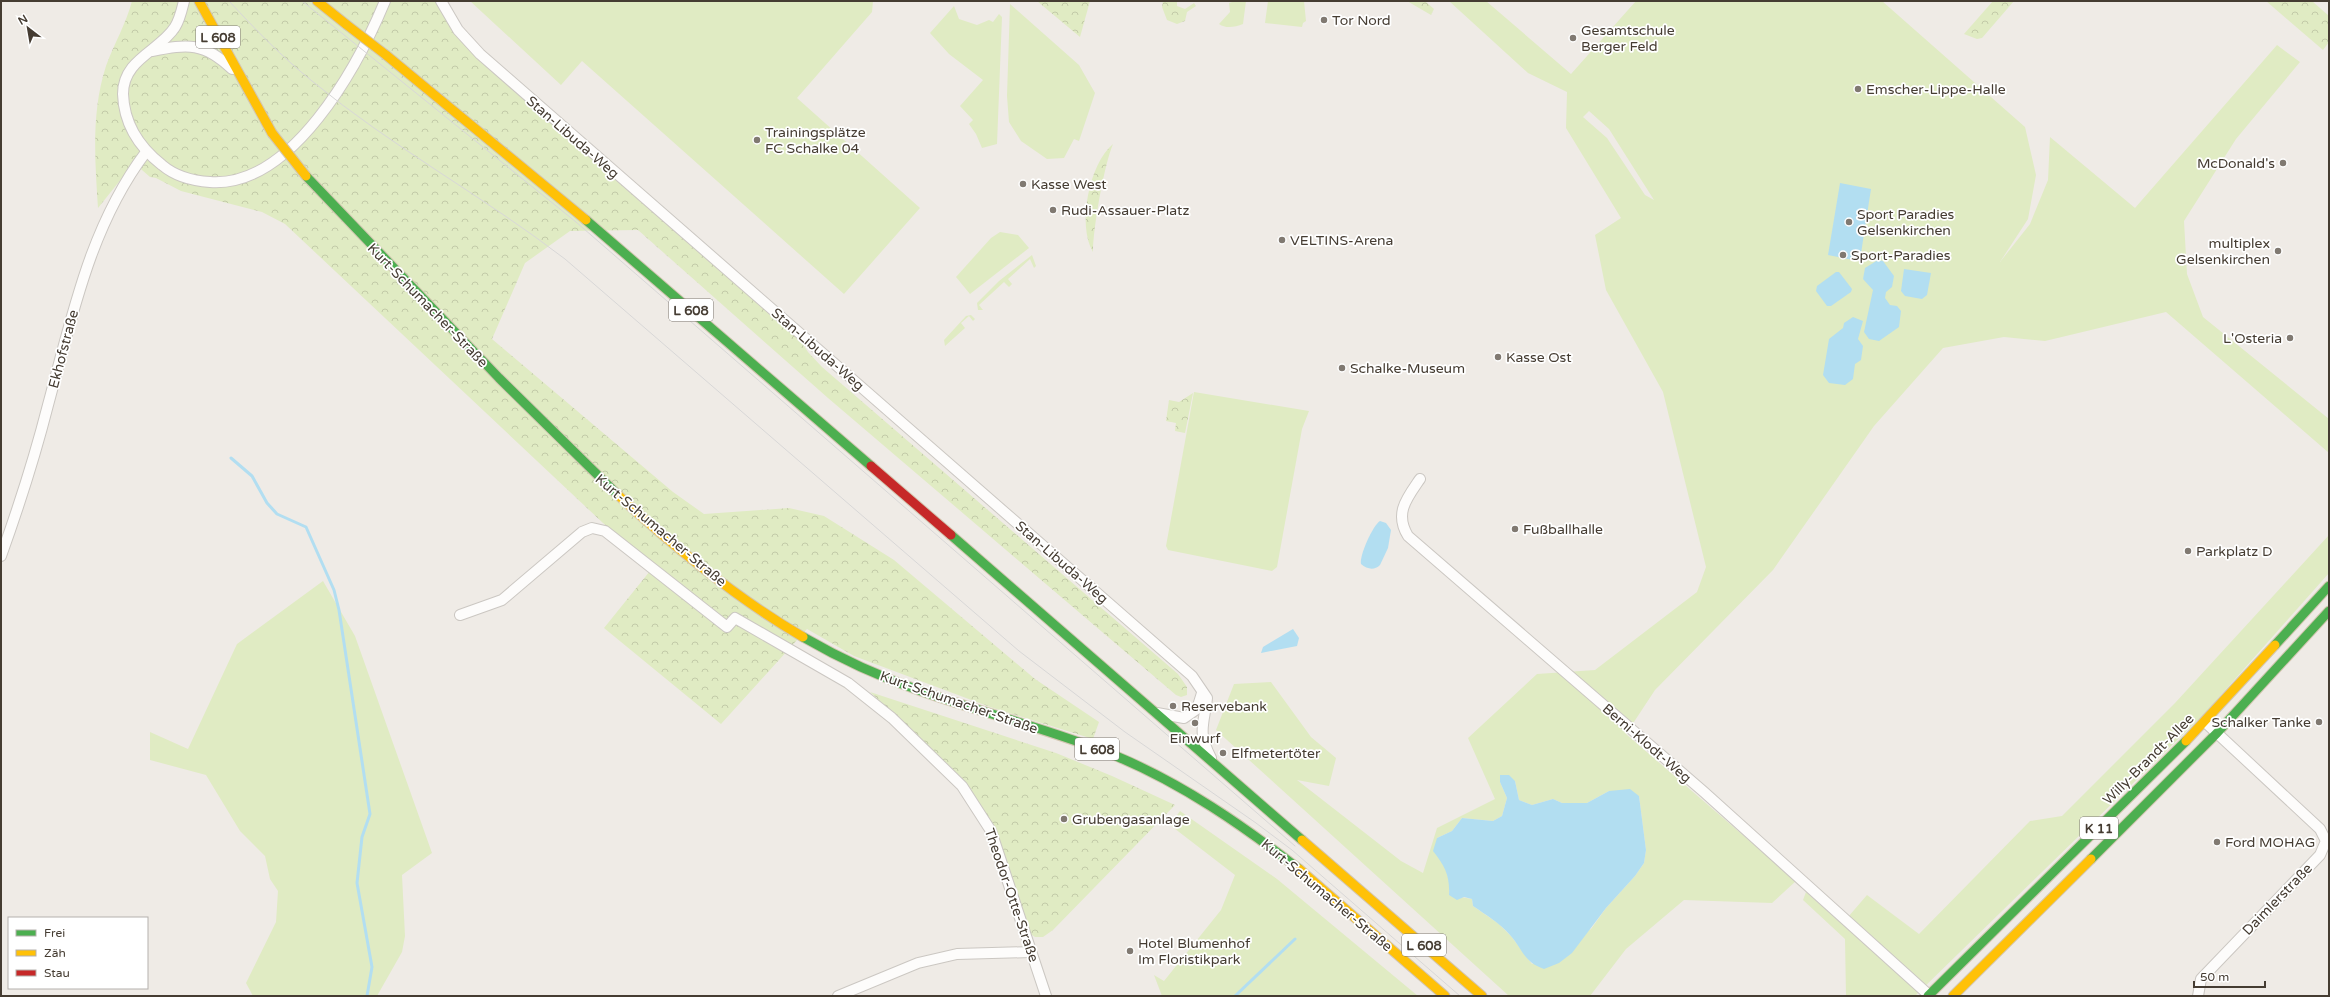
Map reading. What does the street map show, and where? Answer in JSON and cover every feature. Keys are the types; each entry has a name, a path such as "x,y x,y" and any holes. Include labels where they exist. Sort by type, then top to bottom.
{"main road":[{"name":"Kurt-Schumacher-Straße","path":"199,1 237,73 272,133 306,176 365,241 576,457 666,537 725,584 779,622 842,658 919,691 1084,744 1141,767 1190,792 1284,856 1445,996"},
{"name":"Kurt-Schumacher-Straße","path":"317,1 527,170 708,324 1153,712 1214,763 1482,996"},
{"name":"Willy-Brandt-Allee","path":"1929,996 2205,722 2329,586"},
{"name":"K 11","path":"1953,996 2217,734 2329,611"}],"street":[{"path":"184,1 176,26 163,41 137,60 128,74 123,92 125,112 132,132 146,152 166,168 183,177 203,182 222,183 242,180 265,168 285,154 311,126 336,94 385,1"},
{"name":"Stan-Libuda-Weg","path":"441,1 458,30 480,54 1187,671 1203,690"},
{"path":"148,52 176,46 190,45 208,52 226,62 237,73"},
{"name":"Ekhofstraße","path":"1,556 35,454 76,303 94,246 103,222 129,175 146,152"},
{"name":"Berni-Klodt-Weg","path":"1420,479 1406,498 1401,509 1401,519 1408,536 1629,729 1704,792 1929,996"},
{"name":"Theodor-Otte-Straße","path":"460,615 502,600 582,532 592,528 605,531 727,627 735,618 848,683 892,718 962,786 991,831 1046,996"},
{"path":"1153,712 1184,718 1197,709 1203,690"},
{"path":"1203,690 1207,698 1202,719 1202,734 1214,763"},
{"name":"Daimlerstraße","path":"2198,996 2202,978 2320,855 2328,840 2320,830 2205,722"},
{"path":"838,996 918,963 957,954 1031,952"}],"green space":[{"path":"132,1 446,1 467,42 795,332 808,352 822,367 1178,674 1187,687 1187,695 1181,697 1176,695 828,398 638,230 570,231 525,263 492,339 673,492 704,514 789,508 824,516 894,560 1035,679 1099,722 1093,739 990,707 854,656 807,629 721,724 604,628 654,566 603,523 285,224 262,212 181,191 156,178 150,177 134,163 98,208 95,137 98,101 106,66 127,18"},
{"name":"Trainingsplätze FC Schalke 04","path":"470,1 873,1 872,12 797,98 920,208 844,294 582,61 561,85"},
{"path":"1037,1 1090,1 1080,37"},
{"path":"1163,1 1177,1 1177,6 1185,9 1194,3 1196,6 1187,12 1185,21 1177,24 1167,20 1162,7"},
{"path":"1235,1 1246,1 1243,24 1225,27 1219,24 1230,12 1229,3"},
{"path":"1268,1 1304,1 1306,21 1303,23 1302,27 1265,23"},
{"path":"1407,1 1425,1 1434,9 1431,15"},
{"path":"1449,1 1486,1 1571,74 1636,1 1882,1 2025,127 2036,175 2028,219 2000,262 2030,224 2048,180 2050,137 2135,208 2277,45 2300,62 2236,139 2184,221 2187,274 2203,317 2329,419 2329,453 2166,312 2045,341 2004,337 1943,348 1874,426 1773,570 1655,690 1626,734 1796,881 1772,903 1684,900 1626,949 1590,996 1509,996 1216,730 1234,684 1271,682 1311,737 1336,758 1329,786 1297,780 1401,861 1423,873 1437,828 1495,799 1468,738 1537,674 1595,670 1697,592 1706,567 1663,392 1606,290 1595,235 1621,218 1566,128 1567,92 1528,73","holes":["1589,111 1609,129 1654,200 1645,195 1607,138 1583,117","1515,781 1519,800 1532,805 1553,799 1562,803 1587,803 1609,791 1639,796 1646,850 1644,863 1635,876 1606,908 1591,929 1532,964 1511,936 1499,924 1473,906 1472,899 1449,895 1449,881 1437,838 1452,831 1462,818 1493,821 1502,816 1507,798 1500,782"]},
{"path":"1993,1 2014,1 1982,38 1977,39 1964,34"},
{"path":"2266,1 2312,1 2329,16 2329,42 2323,50"},
{"path":"1010,4 1079,65 1095,93 1079,141 1074,139 1064,158 1047,159 1021,141 1009,122 1007,96"},
{"path":"954,6 959,19 977,25 989,20 993,22 999,14 1002,17 997,144 982,148 976,134 969,124 973,120 960,106 983,80 949,54 930,33"},
{"path":"1113,144 1106,166 1100,197 1093,242 1093,252 1088,240 1086,227 1088,195 1098,166 1105,153"},
{"path":"1000,232 1018,235 1029,248 970,294 956,277 991,238"},
{"path":"1032,255 1036,266 1034,268 1030,259 1008,279 1012,284 1009,287 1004,282 979,305 983,310 978,310 977,303 999,281"},
{"path":"971,315 975,319 973,321 969,316 961,323 965,328 945,346 944,340 966,316"},
{"path":"1194,392 1309,411 1302,429 1277,567 1272,571 1168,550 1166,546"},
{"path":"1193,393 1185,433 1175,431 1176,423 1166,421 1169,400 1179,402"},
{"path":"2329,535 2329,573 2205,713 1915,996 1846,996 1845,939 1803,900 1806,892 1842,924 1867,895 1919,934 2030,821 2062,816 2175,703"},
{"path":"323,581 355,636 432,853 402,875 405,936 402,952 377,996 253,996 246,983 276,922 278,891 270,879 265,856 240,831 206,775 150,760 150,732 188,749 237,644"},
{"path":"870,692 1056,753 1112,776 1175,805 1053,930 1043,937 1035,937 1029,933 992,829 899,719"},
{"path":"1180,811 1277,879 1418,996 1162,996 1154,975 1164,981 1221,910 1235,875 1170,825"}],"water":[{"name":"Sport Paradies Gelsenkirchen","path":"1840,183 1871,189 1860,260 1858,261 1828,255"},
{"path":"1878,260 1883,261 1894,276 1892,287 1886,292 1885,298 1890,305 1897,306 1901,311 1899,327 1879,341 1869,339 1864,332 1873,290 1863,279 1865,268"},
{"path":"1904,269 1931,273 1927,295 1922,299 1905,296 1901,291"},
{"path":"1836,272 1839,272 1852,289 1851,292 1831,306 1827,306 1816,291 1817,286"},
{"path":"1853,317 1863,321 1858,339 1863,346 1861,360 1855,364 1853,379 1845,385 1829,383 1823,375 1829,339 1843,328 1844,323"},
{"path":"1380,521 1386,523 1391,530 1388,548 1378,567 1373,569 1368,568 1361,564 1362,554 1370,534"},
{"path":"1293,629 1299,638 1297,646 1261,653 1263,647"},
{"path":"1500,775 1509,775 1515,781 1519,800 1532,805 1553,799 1562,803 1587,803 1609,791 1630,789 1639,796 1646,850 1644,863 1635,876 1606,908 1572,953 1559,963 1544,969 1532,963 1524,955 1510,935 1493,919 1473,906 1472,899 1464,897 1457,900 1449,895 1448,877 1441,862 1433,851 1437,838 1452,831 1462,818 1493,821 1502,816 1507,798 1500,782"}],"waterway":[{"path":"231,458 252,476 267,503 277,514 306,527 334,590 339,610 370,814 362,837 357,883 372,967 367,996"},
{"path":"1235,996 1295,939"}],"tram line":[{"path":"229,1 290,62 342,105 534,236 565,259 1019,651 1125,732 1256,823 1292,850 1460,996"},
{"path":"302,1 576,222 1295,846"}],"traffic: fast":[{"path":"306,176 499,378 618,495"},
{"path":"586,220 871,466"},
{"path":"951,535 1302,840"},
{"path":"2275,645 2329,586"},
{"path":"2091,859 2217,733 2329,611"},
{"path":"803,637 846,660 906,686 1068,738 1141,767 1211,806 1299,869"},
{"path":"1928,996 2186,741"}],"traffic: slow":[{"path":"199,1 272,133"},
{"path":"317,1 347,25"},
{"path":"347,25 386,55"},
{"path":"386,55 586,220"},
{"path":"272,133 306,176"},
{"path":"618,495 684,553 730,589 778,622 803,637"},
{"path":"2186,741 2275,645"},
{"path":"1302,840 1482,996"},
{"path":"1953,996 2091,859"},
{"path":"1299,869 1445,996"}],"traffic: jam":[{"path":"871,466 951,535"}],"place":[{"name":"Tor Nord","path":"1324,20"},
{"name":"Gesamtschule Berger Feld","path":"1573,38"},
{"name":"Emscher-Lippe-Halle","path":"1858,89"},
{"name":"Trainingsplätze FC Schalke 04","path":"757,140"},
{"name":"McDonald's","path":"2283,163"},
{"name":"Kasse West","path":"1023,184"},
{"name":"Rudi-Assauer-Platz","path":"1053,210"},
{"name":"Sport Paradies Gelsenkirchen","path":"1849,222"},
{"name":"VELTINS-Arena","path":"1282,240"},
{"name":"multiplex Gelsenkirchen","path":"2278,251"},
{"name":"Sport-Paradies","path":"1843,255"},
{"name":"L'Osteria","path":"2290,338"},
{"name":"Kasse Ost","path":"1498,357"},
{"name":"Schalke-Museum","path":"1342,368"},
{"name":"Fußballhalle","path":"1515,529"},
{"name":"Parkplatz D","path":"2188,551"},
{"name":"Reservebank","path":"1173,706"},
{"name":"Schalker Tanke","path":"2319,722"},
{"name":"Einwurf","path":"1195,723"},
{"name":"Elfmetertöter","path":"1223,753"},
{"name":"Grubengasanlage","path":"1064,819"},
{"name":"Ford MOHAG","path":"2217,842"},
{"name":"Hotel Blumenhof Im Floristikpark","path":"1130,951"}]}
